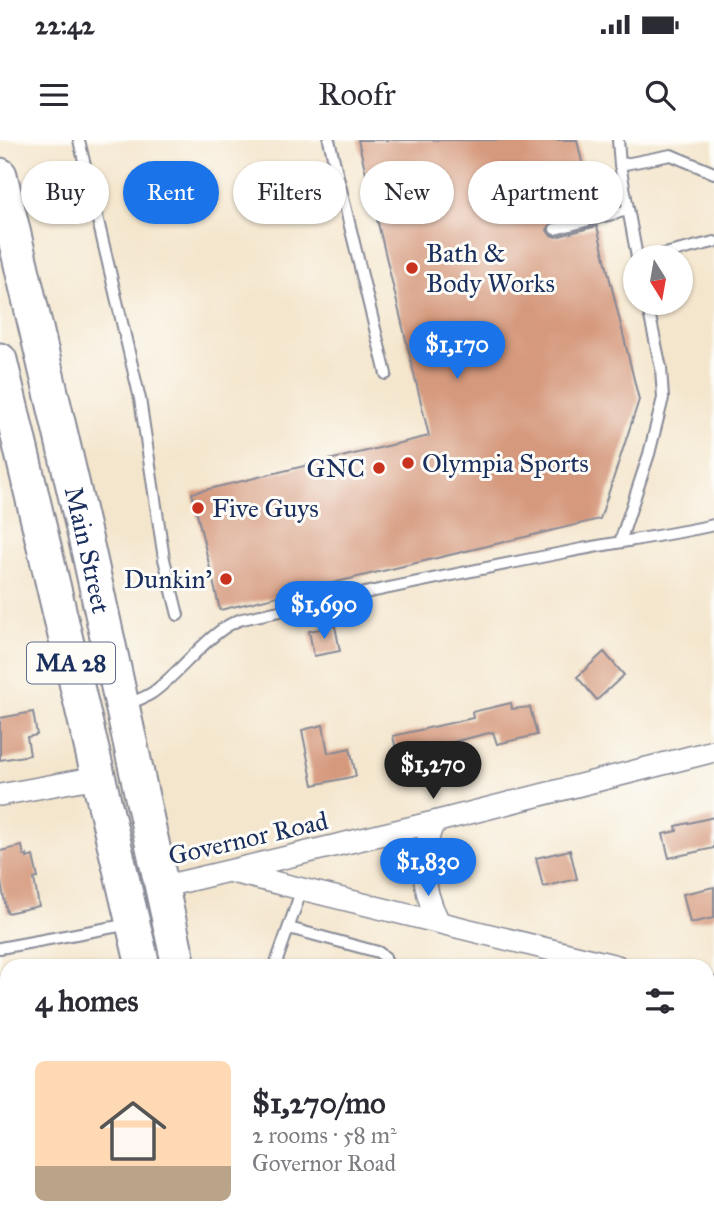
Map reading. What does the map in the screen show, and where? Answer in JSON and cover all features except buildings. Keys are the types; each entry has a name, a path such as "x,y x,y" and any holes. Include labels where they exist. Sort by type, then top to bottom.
{"main road":[{"name":"Main Street","path":"0,175 89,554 177,959"},
{"name":"Main Street","path":"0,360 141,959"}],"street":[{"name":"Governor Road","path":"161,887 714,751"},
{"path":"0,795 98,777"},
{"path":"433,822 426,841 424,862 430,904 439,922"},
{"path":"228,871 589,959"}],"lane":[{"path":"79,140 140,399 164,559 178,615"},
{"path":"329,140 386,374"},
{"path":"618,140 620,161"},
{"path":"623,164 671,155 714,173"},
{"path":"623,182 635,245"},
{"path":"555,229 628,210"},
{"path":"693,247 714,242"},
{"path":"620,542 649,454 663,398 661,368 650,315"},
{"path":"121,708 153,692 229,625 242,619 714,525"},
{"path":"278,959 302,889"},
{"path":"0,948 133,923"},
{"path":"289,928 378,952 386,959"}],"place":[{"name":"Bath & Body Works","path":"412,268"},
{"name":"Olympia Sports","path":"408,463"},
{"name":"GNC","path":"379,468"},
{"name":"Five Guys","path":"198,508"},
{"name":"Dunkin'","path":"226,579"}]}
